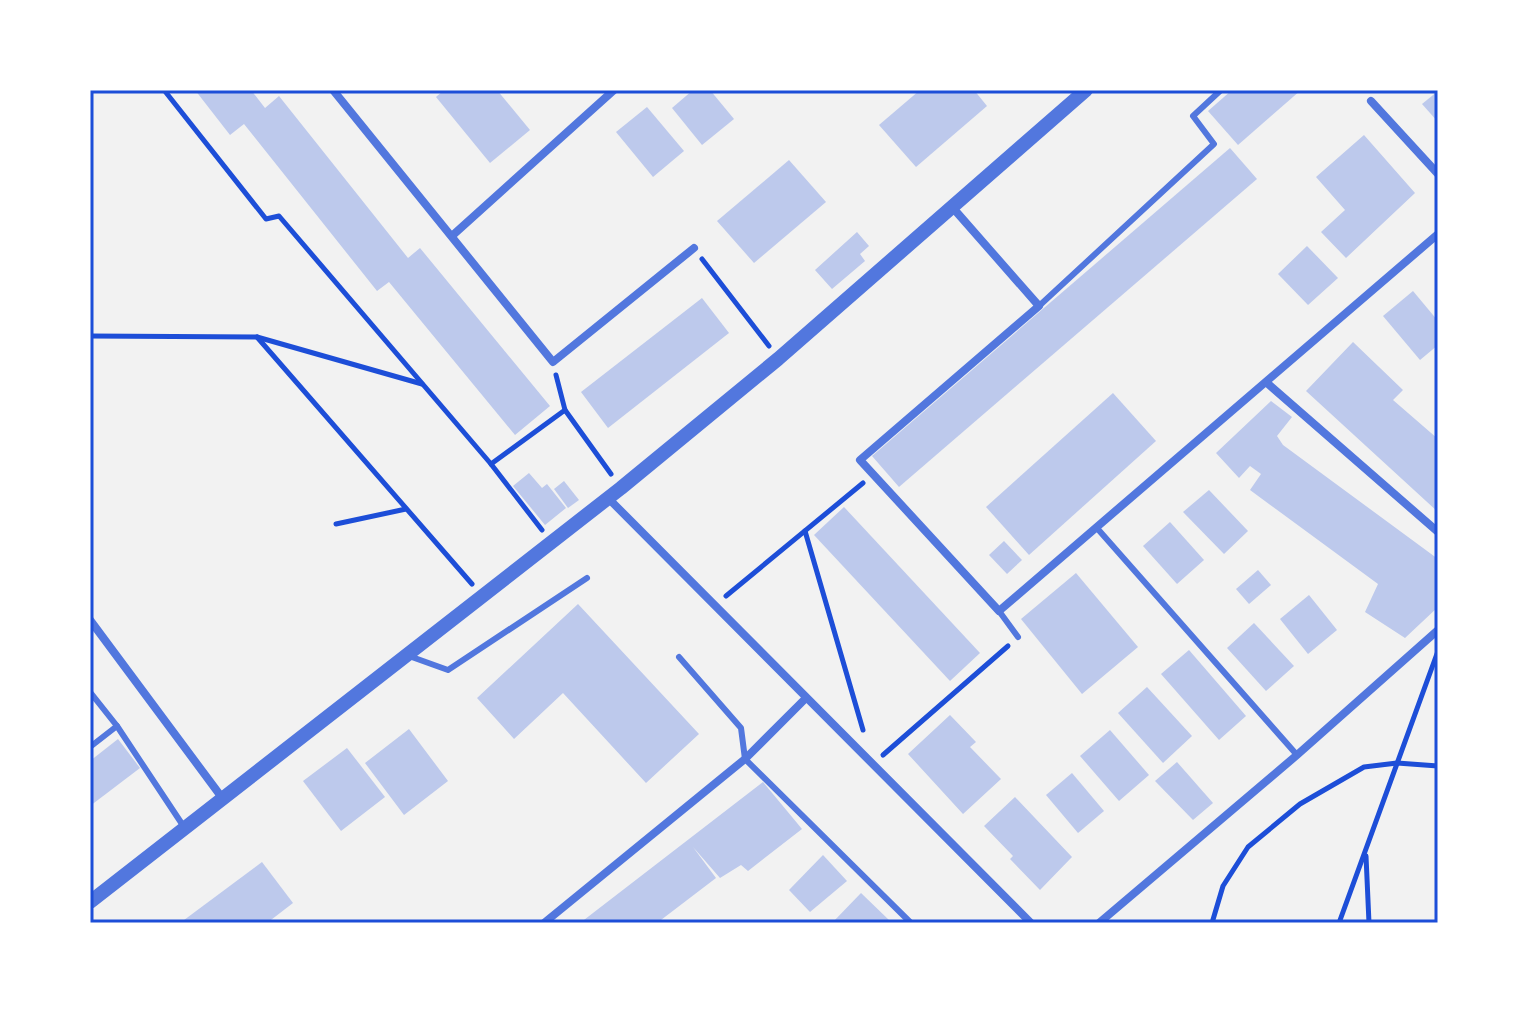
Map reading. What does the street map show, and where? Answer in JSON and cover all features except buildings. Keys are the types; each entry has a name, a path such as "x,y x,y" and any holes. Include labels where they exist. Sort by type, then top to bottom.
{"street":[{"path":"333,90 553,362 694,248"},
{"path":"453,235 614,90"},
{"path":"90,902 481,594 621,488 778,359 1086,90"},
{"path":"1371,101 1438,174"},
{"path":"953,208 1039,306 860,460 999,611 1438,234"},
{"path":"1267,383 1438,532"},
{"path":"608,498 1031,923"},
{"path":"90,620 223,800"},
{"path":"1099,923 1438,630"},
{"path":"544,923 745,759 806,698"}],"lane":[{"path":"1039,306 1214,144 1193,116 1221,90"},
{"path":"1096,527 1297,755"},
{"path":"406,655 448,670 587,578"},
{"path":"999,611 1018,637"},
{"path":"679,657 741,728 745,759 911,923"},
{"path":"90,692 117,726 185,829"},
{"path":"90,747 117,726"}],"path":[{"path":"164,90 266,219 279,216 491,464 550,541"},
{"path":"694,248 778,359"},
{"path":"90,336 257,337 422,384"},
{"path":"257,337 481,594"},
{"path":"553,362 565,410 621,488"},
{"path":"491,464 565,410"},
{"path":"715,606 873,474"},
{"path":"336,524 407,509"},
{"path":"805,531 873,764 1018,637"},
{"path":"1339,923 1438,651"},
{"path":"1212,923 1223,886 1248,847 1300,804 1364,767 1397,763 1438,766"},
{"path":"1366,850 1369,923"}]}
